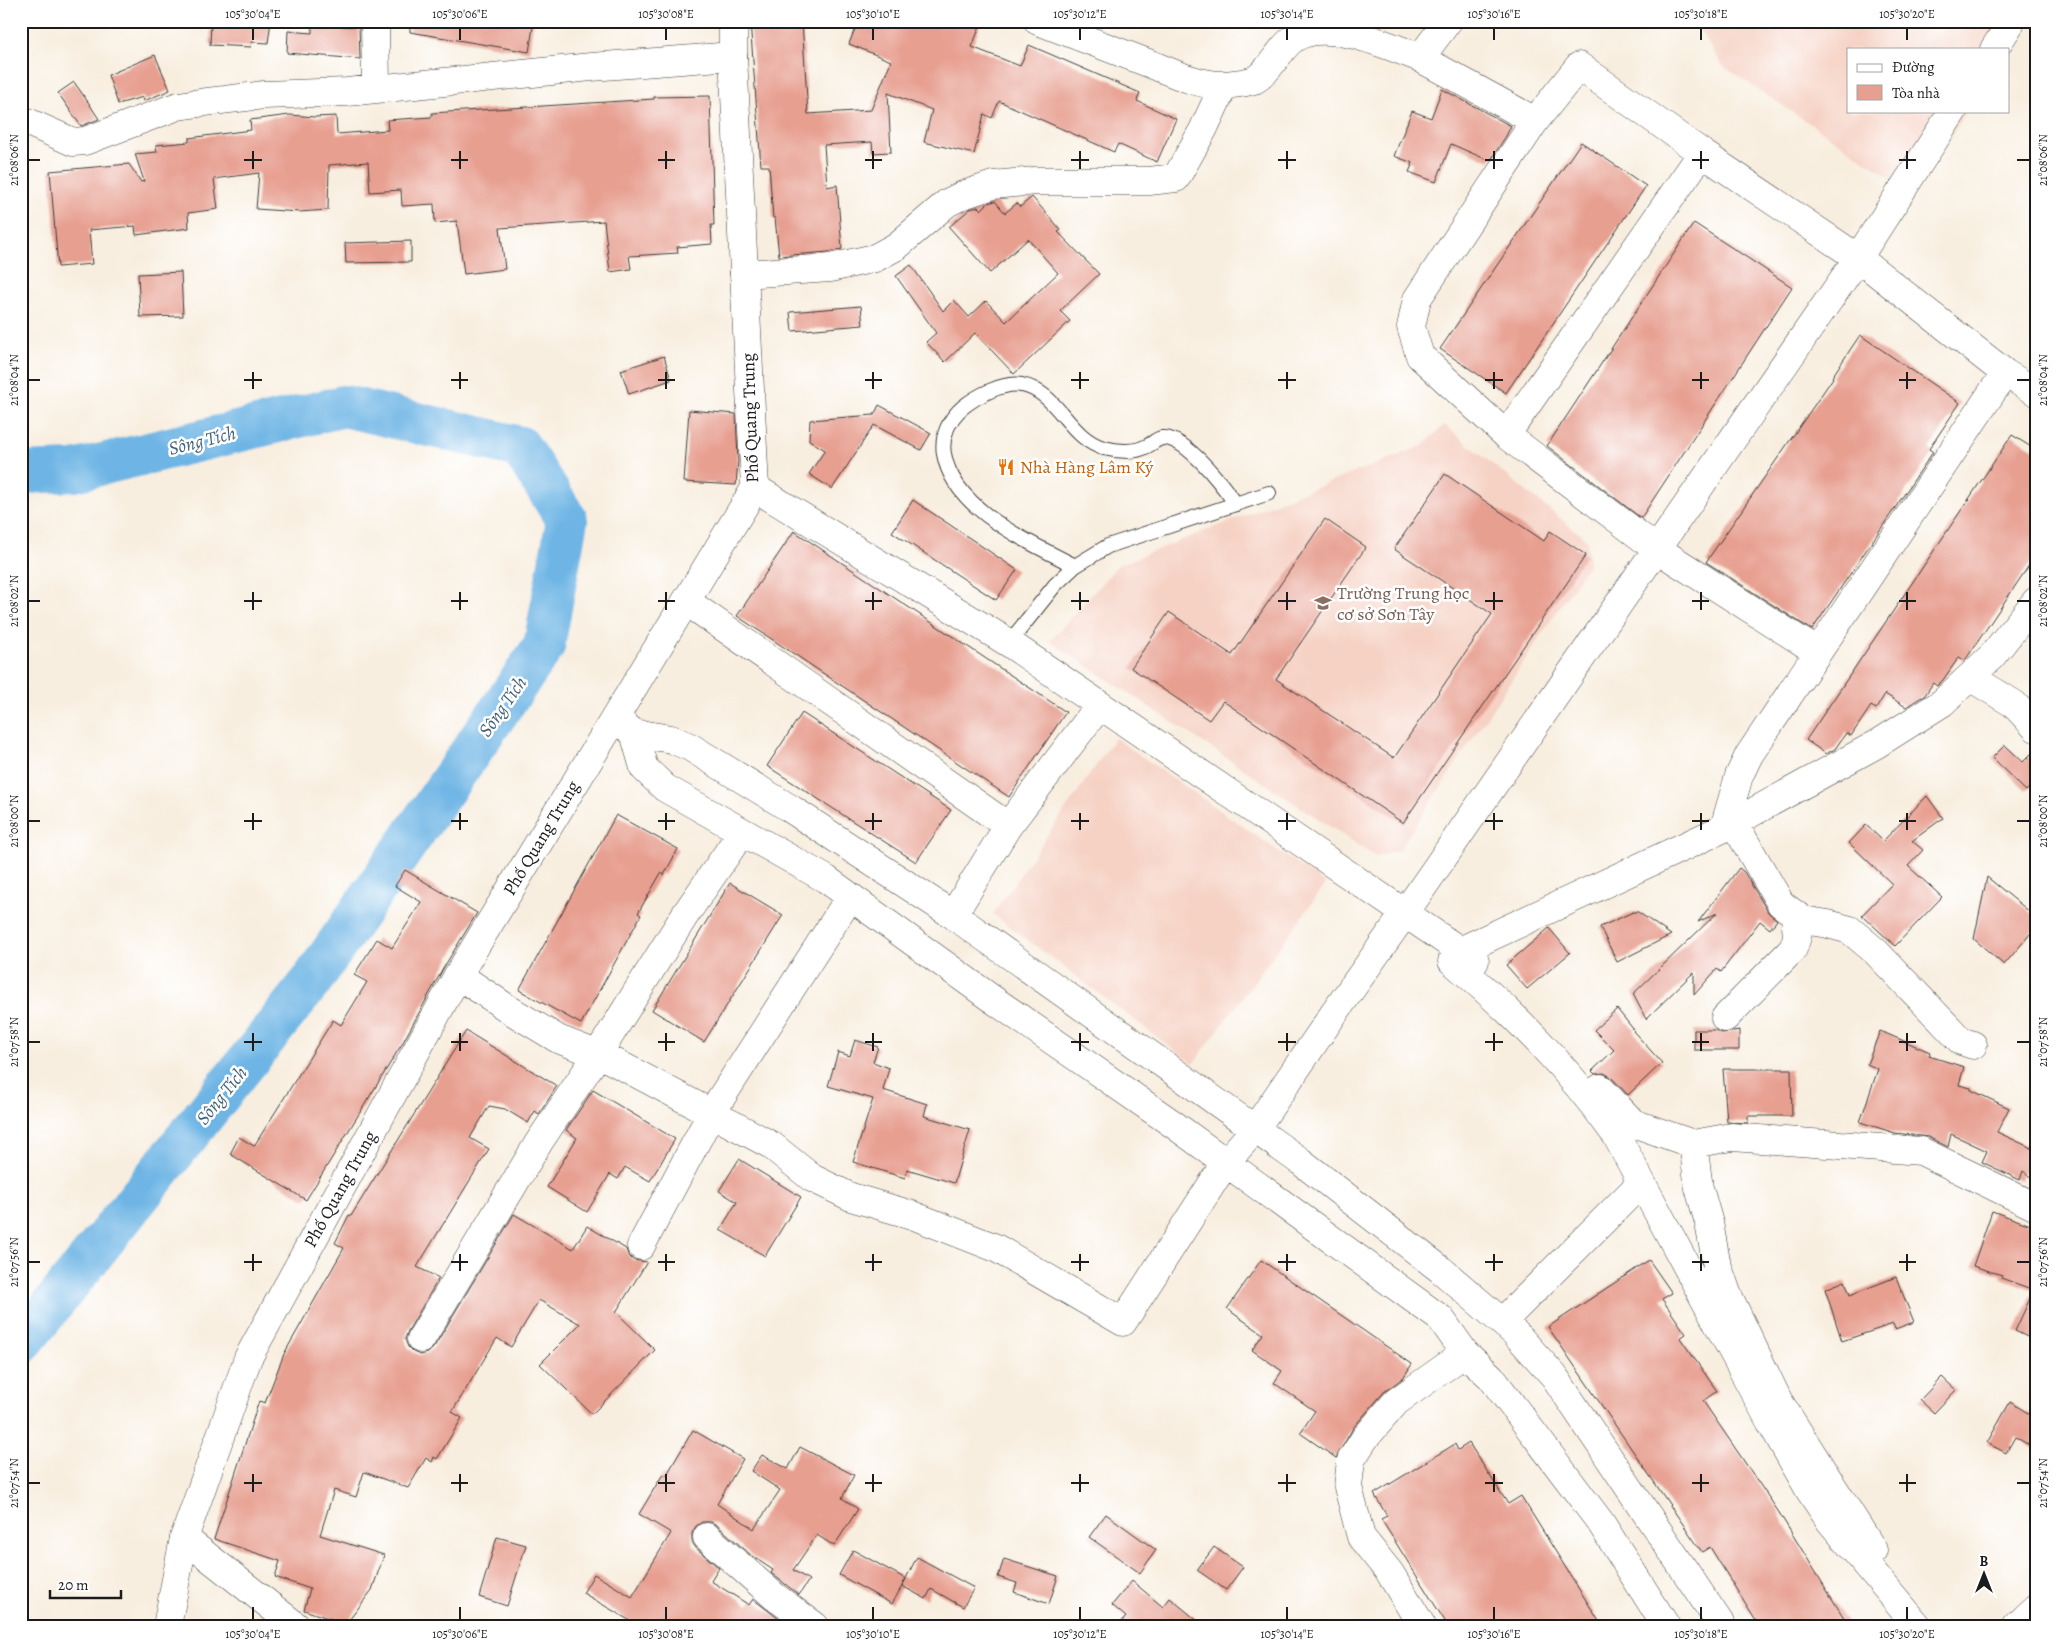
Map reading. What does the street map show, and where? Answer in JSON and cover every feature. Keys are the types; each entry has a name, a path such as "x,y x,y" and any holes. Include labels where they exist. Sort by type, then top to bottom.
{"street":[{"path":"375,21 376,89"},
{"name":"Phố Quang Trung","path":"167,1626 184,1538 248,1358 458,975 624,726 686,601 755,488 733,56 733,21"},
{"path":"1038,21 1177,74 1210,84 1224,85 1253,80 1260,76 1291,40 1302,34 1322,31 1376,41 1420,58 1535,121"},
{"path":"1420,58 1448,21"},
{"path":"1995,48 2010,24"},
{"path":"21,122 30,123 73,142 85,141 178,106 264,95 346,92 591,67 733,56"},
{"path":"1818,652 1658,549 1506,435 1420,356 1411,327 1417,299 1535,121 1579,66 1702,153 1858,258 2005,373 2036,392"},
{"path":"744,274 830,268 875,258 897,246 947,203 964,194 992,185 1035,181 1149,181 1176,178 1203,130 1224,85"},
{"path":"458,975 558,1039 598,1054 712,1112 771,1145 812,1178 851,1196 912,1215 996,1248 1123,1322 1226,1162 1255,1130 1335,1012 1658,549 1858,258 1952,112"},
{"path":"1506,435 1702,153"},
{"path":"1973,1045 1961,1041 1876,952 1850,930 1803,920 1781,904 1729,825 1739,776 1749,755 2005,373"},
{"path":"755,488 1008,642 1480,964 1633,1123 1693,1144 1732,1137 1921,1151 2036,1207"},
{"path":"686,601 1008,826"},
{"path":"1918,1626 1830,1521 1810,1491 1770,1421 1616,1135 1546,1048 1496,998 1452,961 1460,951 1729,825 1885,739 1942,703 1992,656 2036,601"},
{"path":"1970,677 2014,704 2036,728"},
{"path":"953,915 1008,826 1100,705"},
{"path":"624,726 644,768 665,788 826,880 1226,1162 1441,1319 1465,1353 1491,1377 1601,1523 1666,1626"},
{"path":"624,726 671,739 690,747 792,809 953,915 1300,1161 1440,1269 1516,1334 1554,1376 1722,1626"},
{"path":"421,1339 539,1142 598,1054 685,915 742,832"},
{"path":"641,1246 712,1112 757,1045 850,897"},
{"path":"1725,1018 1793,949 1797,937 1795,914"},
{"path":"1693,1144 1699,1188 1709,1223 1716,1261 1727,1293 1774,1391 1866,1540 1928,1626"},
{"path":"1502,1322 1641,1183"},
{"path":"1422,1626 1390,1573 1361,1537 1348,1487 1351,1460 1365,1438 1396,1402 1465,1353"},
{"path":"707,1537 774,1596 815,1626"},
{"path":"184,1538 296,1626"},
{"path":"2017,1626 2036,1608"}],"lane":[{"path":"1075,566 997,524 954,483 945,460 943,445 946,428 958,412 974,398 1002,387 1021,385 1042,393 1089,442 1104,448 1129,450 1144,448 1160,438 1173,439 1212,473 1236,504"},
{"path":"1008,642 1055,585 1075,566 1108,546 1269,493"}],"shaded area":[{"path":"1694,21 2026,21 2009,48 1847,48 1847,112 1966,112 1914,193 1723,66"},
{"name":"Trường Trung học cơ sở Sơn Tây","path":"1444,425 1587,540 1589,563 1399,850 1376,857 1050,641 1118,565 1422,446"},
{"path":"1115,738 1326,884 1193,1064 993,914"}],"building":[{"path":"211,21 271,21 268,43 252,42 251,47 210,45"},
{"path":"410,21 534,21 529,52 410,32"},
{"path":"750,21 802,21 808,114 871,110 891,61 849,44 858,21 968,21 980,26 972,47 1020,66 1029,45 1140,93 1137,101 1176,119 1157,162 1118,144 1114,152 999,101 992,118 984,114 974,154 924,142 932,110 888,93 891,152 873,153 872,142 824,145 827,187 837,185 842,249 779,256 775,218 773,218 769,166 761,166"},
{"path":"312,24 359,27 360,59 287,53 288,31 312,33"},
{"path":"155,55 170,90 144,101 143,97 118,104 108,75"},
{"path":"74,82 99,119 81,126 58,93"},
{"path":"1442,89 1511,126 1490,161 1451,144 1436,182 1409,172 1413,163 1394,156 1412,111 1431,118"},
{"path":"710,96 714,225 711,225 712,244 677,247 678,253 629,256 631,269 610,272 604,221 500,228 505,269 464,274 457,221 435,223 434,204 402,206 401,190 370,192 368,162 329,165 328,210 299,212 256,209 259,173 214,179 218,209 188,213 189,228 136,235 135,226 89,230 92,264 58,267 50,171 129,164 141,182 144,181 135,154 157,152 156,145 189,142 189,138 251,130 250,120 290,115 336,116 337,134 388,130 387,120 432,117 432,113 654,99 654,97"},
{"path":"1581,142 1646,186 1506,393 1440,349"},
{"path":"1032,197 1061,230 1058,232 1099,274 1060,311 1070,321 1014,374 975,333 945,362 926,342 936,333 896,276 911,265 943,311 954,300 969,317 986,301 1006,322 1058,273 1028,239 990,273 949,227 970,209 978,207 981,210 988,203 995,201 1005,213 1017,203 1020,207"},
{"path":"1694,223 1792,287 1641,518 1547,446"},
{"path":"411,241 411,262 346,263 345,243"},
{"path":"181,272 183,316 140,317 138,274"},
{"path":"861,306 863,325 792,331 790,312"},
{"path":"1860,335 1960,403 1929,449 1933,452 1812,630 1706,562 1833,378"},
{"path":"664,356 671,380 629,394 621,370"},
{"path":"879,405 931,433 921,450 874,425 832,489 809,474 825,450 809,440 810,420 874,415"},
{"path":"689,410 736,414 738,460 736,485 684,482"},
{"path":"2012,435 2036,450 2036,555 1966,659 1964,660 1959,657 1937,686 1933,683 1925,695 1906,707 1885,694 1876,709 1871,706 1851,736 1846,733 1835,749 1826,754 1806,740"},
{"path":"1445,474 1544,541 1550,531 1586,555 1403,823 1223,701 1209,720 1131,668 1169,612 1232,655 1325,519 1366,547 1276,679 1394,758 1492,614 1394,549"},
{"path":"913,500 1017,570 996,600 892,532"},
{"path":"794,531 1066,712 1009,797 737,616"},
{"path":"802,713 951,810 916,862 767,766"},
{"path":"2005,745 2023,762 2036,749 2036,781 2026,791 1992,758"},
{"path":"1927,796 1943,818 1912,841 1923,850 1908,866 1942,897 1895,946 1862,915 1892,884 1849,843 1866,825 1883,841"},
{"path":"616,815 678,849 664,875 661,873 638,913 641,915 581,1024 519,990"},
{"path":"1739,868 1744,872 1768,912 1777,920 1770,929 1760,921 1721,972 1717,969 1694,995 1694,972 1646,1019 1633,994 1717,913 1698,922"},
{"path":"405,870 477,913 444,967 402,1044 306,1200 230,1154 239,1137 254,1146 333,1020 341,1025 367,982 354,975 377,939 392,948 413,915 421,902 395,886"},
{"path":"1987,877 2036,917 2036,927 2004,965 1974,939"},
{"path":"730,883 783,915 704,1042 652,1010"},
{"path":"1633,912 1638,912 1671,935 1617,962 1600,927"},
{"path":"1549,928 1570,953 1527,989 1506,965"},
{"path":"1617,1009 1633,1031 1662,1063 1628,1095 1611,1077 1604,1073 1595,1074 1592,1071 1614,1050 1594,1030"},
{"path":"1694,1030 1715,1030 1722,1033 1739,1030 1739,1050 1694,1050"},
{"path":"466,1031 557,1086 539,1114 535,1111 528,1123 505,1109 489,1106 470,1138 489,1149 417,1267 439,1278 408,1331 405,1339 408,1347 420,1355 428,1353 434,1347 514,1214 573,1249 587,1226 626,1249 628,1255 633,1260 647,1262 616,1312 655,1350 592,1414 540,1364 580,1324 539,1300 511,1347 497,1338 452,1412 462,1418 437,1459 434,1457 432,1462 426,1458 408,1488 364,1472 356,1497 334,1490 320,1535 384,1555 372,1590 346,1624 304,1610 310,1589 275,1577 280,1561 214,1539 259,1401 265,1403 284,1354 344,1248 335,1243 349,1215 351,1216"},
{"path":"1880,1031 1930,1052 1929,1056 1964,1067 1959,1085 1971,1088 1971,1090 2009,1108 1997,1132 2036,1150 2036,1180 2023,1171 2020,1180 1982,1162 1987,1151 1951,1134 1948,1147 1928,1137 1895,1133 1860,1122 1878,1069 1867,1064"},
{"path":"855,1040 878,1047 873,1062 889,1068 883,1090 927,1104 924,1116 970,1130 954,1183 907,1169 905,1178 853,1162 873,1099 828,1086 838,1052 850,1056"},
{"path":"1723,1069 1791,1069 1792,1116 1748,1116 1748,1123 1727,1122"},
{"path":"593,1090 675,1139 650,1181 625,1167 618,1179 610,1174 587,1212 547,1187 577,1138 566,1130"},
{"path":"739,1159 801,1197 765,1256 720,1230 737,1202 719,1191"},
{"path":"1992,1211 2036,1227 2036,1341 2015,1331 2034,1290 2001,1278 2002,1275 1973,1266"},
{"path":"1261,1260 1412,1364 1403,1378 1384,1392 1353,1428 1336,1458 1300,1433 1315,1411 1274,1383 1282,1371 1252,1350 1263,1334 1227,1309"},
{"path":"1649,1260 1672,1293 1662,1299 1686,1334 1680,1338 1717,1391 1703,1401 1778,1511 1849,1626 1759,1626 1710,1547 1702,1552 1548,1327"},
{"path":"1896,1277 1914,1322 1895,1329 1893,1324 1842,1341 1825,1289 1845,1281 1850,1295"},
{"path":"1942,1377 1956,1390 1934,1413 1920,1400"},
{"path":"2010,1402 2036,1418 2036,1449 2015,1437 2006,1453 1987,1443"},
{"path":"693,1430 743,1459 717,1504 754,1529 780,1490 751,1471 762,1455 788,1469 800,1447 854,1475 842,1498 858,1509 834,1546 817,1535 793,1570 809,1580 799,1595 771,1573 773,1570 752,1556 717,1525 711,1522 702,1522 696,1526 692,1533 692,1542 696,1548 719,1568 711,1581 749,1605 753,1599 788,1626 639,1626 583,1593 594,1574 632,1597 671,1533 639,1514 663,1474 666,1476"},
{"path":"1469,1443 1508,1504 1521,1496 1602,1626 1448,1626 1381,1519 1387,1516 1374,1494 1455,1444 1458,1450"},
{"path":"1106,1514 1156,1550 1140,1573 1089,1537"},
{"path":"497,1537 526,1545 507,1606 479,1597"},
{"path":"1214,1547 1243,1567 1226,1590 1197,1570"},
{"path":"853,1550 906,1579 892,1604 839,1575"},
{"path":"917,1557 974,1588 963,1607 931,1589 926,1599 902,1586"},
{"path":"1004,1559 1058,1576 1049,1604 1014,1592 1017,1583 998,1577"},
{"path":"1132,1581 1163,1607 1170,1598 1204,1626 1118,1626 1126,1617 1112,1605"}],"waterway":[{"name":"Sông Tích","path":"21,473 74,471 344,406 520,447 567,520 544,646 310,983 21,1344"}],"place":[{"name":"Nhà Hàng Lâm Ký","path":"1006,467"},
{"name":"Trường Trung học cơ sở Sơn Tây","path":"1323,603"}]}
